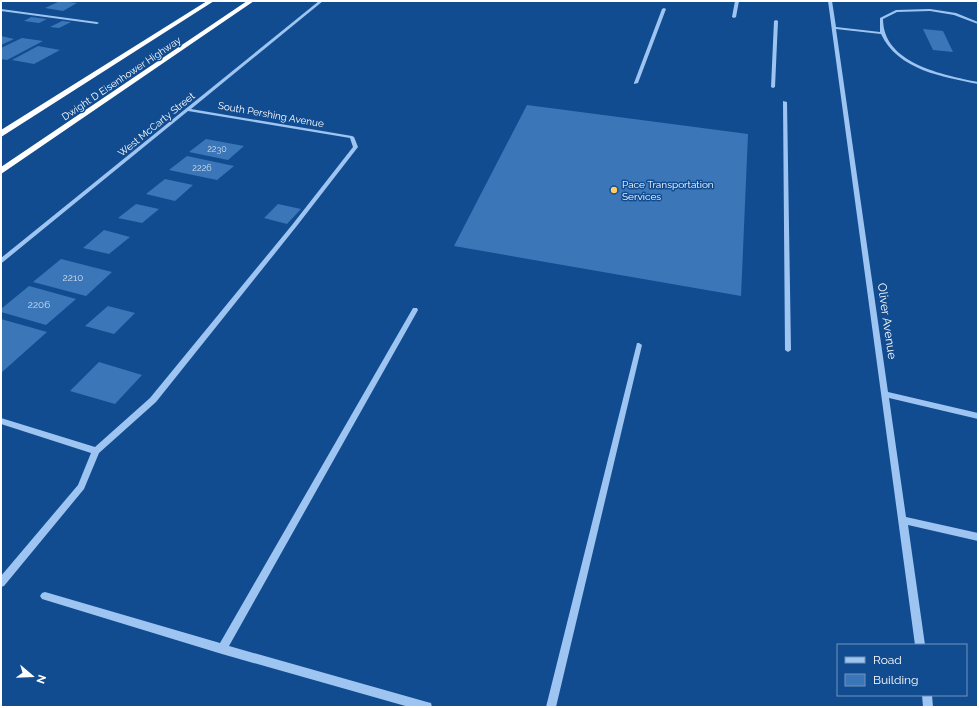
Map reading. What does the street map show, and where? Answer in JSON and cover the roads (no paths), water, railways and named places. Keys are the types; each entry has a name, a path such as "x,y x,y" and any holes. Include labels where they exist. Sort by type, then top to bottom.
{"highway":[{"name":"Dwight D Eisenhower Highway","path":"1,134 211,1"},
{"name":"Dwight D Eisenhower Highway","path":"1,171 251,1"}],"street":[{"name":"West McCarty Street","path":"1,261 322,1"},
{"path":"734,17 737,1"},
{"name":"Oliver Avenue","path":"830,1 920,644"},
{"path":"636,84 664,9"},
{"path":"1,10 97,24"},
{"path":"978,24 955,14 937,11 896,11 881,19 882,33 892,49 913,64 950,77 978,83"},
{"path":"773,87 776,21"},
{"path":"833,28 882,33"},
{"path":"785,102 788,350"},
{"name":"South Pershing Avenue","path":"96,450 153,400 356,147 352,137 188,110"},
{"path":"222,649 415,310"},
{"path":"551,707 640,345"},
{"path":"885,394 978,416"},
{"path":"1,421 96,450 81,487 1,583"},
{"path":"902,520 978,537"},
{"path":"45,596 222,649 427,707"},
{"path":"927,696 928,707"}],"place":[{"name":"Pace Transportation Services","path":"614,190"}]}
